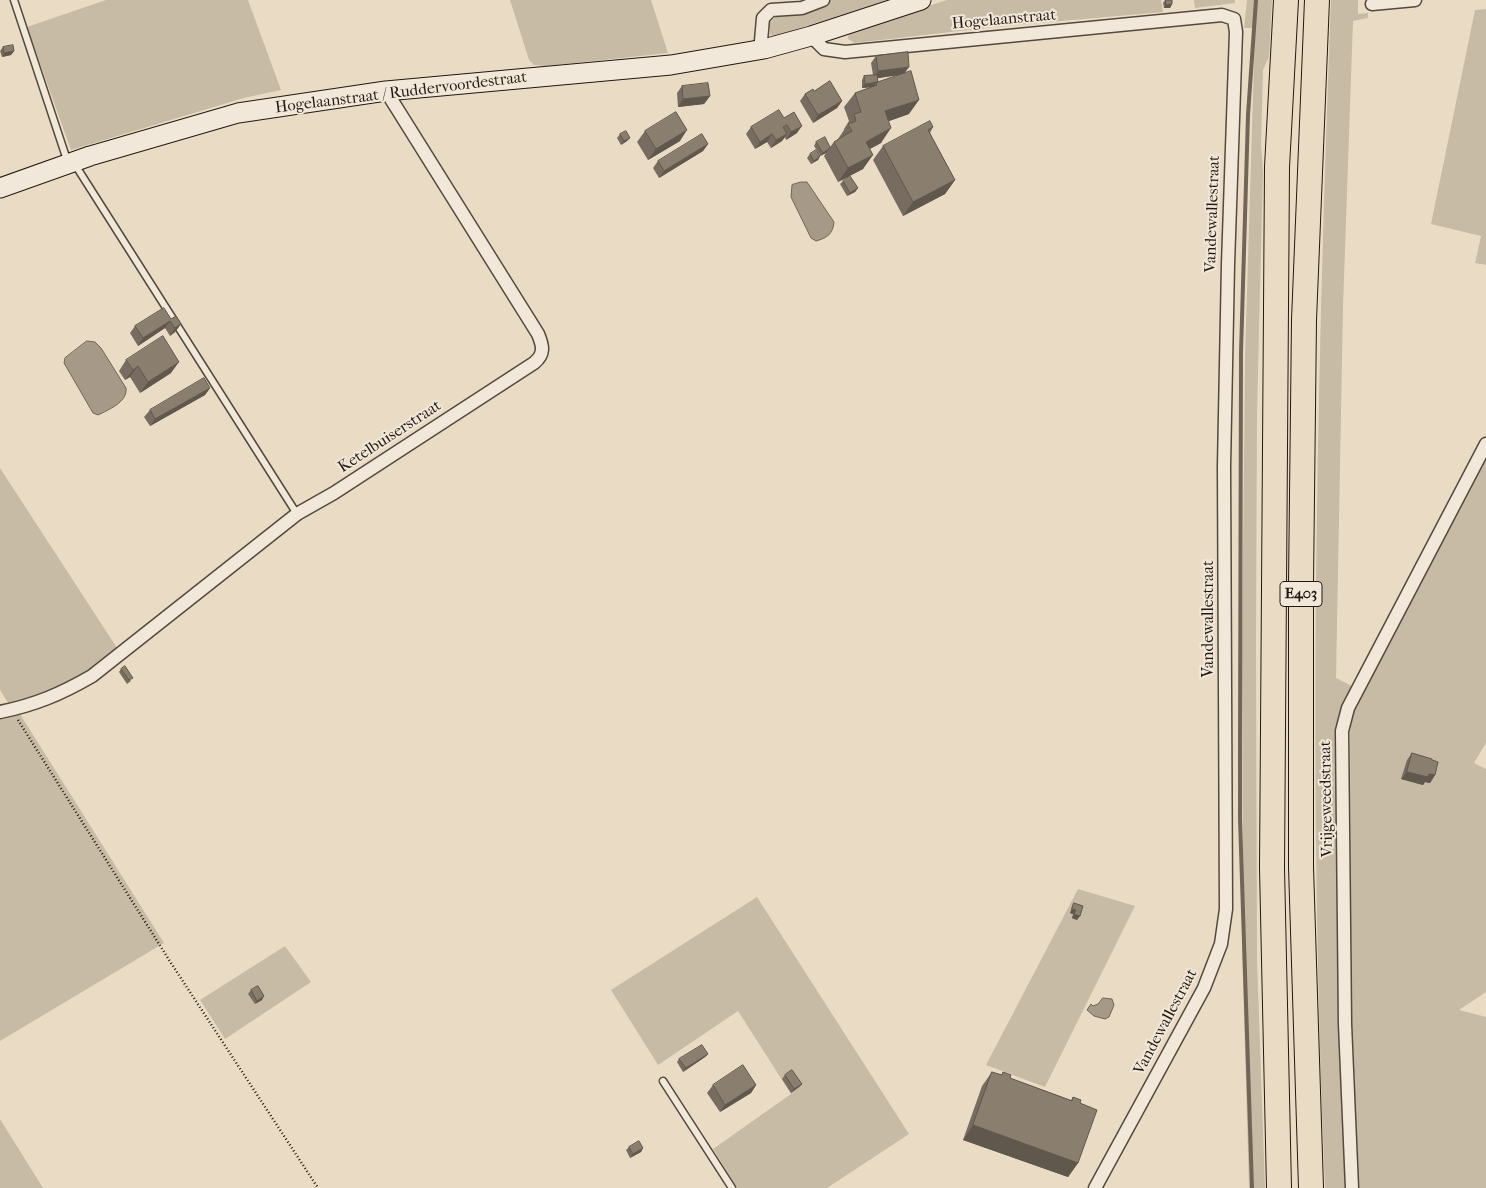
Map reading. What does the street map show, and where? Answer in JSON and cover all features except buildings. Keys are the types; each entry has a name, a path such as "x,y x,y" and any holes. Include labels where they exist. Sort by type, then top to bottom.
{"highway":[{"name":"E403","path":"1278,1188 1272,868 1277,167 1286,0"},
{"name":"E403","path":"1311,1188 1301,867 1301,583 1304,320 1317,0"}],"street":[{"path":"764,49 761,41 763,18 771,10 802,8 823,0"},
{"name":"Hogelaanstraat / Ruddervoordestraat","path":"0,188 71,163 238,113 386,91 671,65 764,49 811,36 921,0"},
{"path":"1370,2 1415,0"},
{"name":"Hogelaanstraat","path":"811,36 824,49 845,52 1222,15 1234,19"},
{"name":"Vandewallestraat","path":"1095,1188 1204,988 1221,944 1226,909 1224,466 1228,264 1236,32 1234,19"},
{"name":"Ketelbuiserstraat","path":"6,711 57,696 92,676 297,514 334,493 538,359 543,346 538,334 386,91"},
{"name":"Vrijgeweedstraat","path":"1352,1188 1346,1024 1342,741 1344,720 1348,708 1486,444"}],"lane":[{"path":"14,0 71,163 297,514"},
{"path":"663,1081 732,1188"}],"path":[{"path":"6,711 318,1188"}],"shaded area":[{"path":"106,0 248,0 281,90 244,98 71,150 27,27"},
{"path":"510,0 651,0 668,53 547,66 534,65 529,60"},
{"path":"830,0 890,0 774,36 770,35 770,22 777,16 795,13"},
{"path":"947,0 1161,0 1163,12 994,27 855,43 848,39 849,31"},
{"path":"1194,0 1235,0 1235,3 1195,8"},
{"path":"1247,0 1272,0 1269,57 1263,70 1261,145 1263,171 1257,412 1257,959 1265,1188 1249,1188 1242,946 1242,649 1245,358 1255,28 1244,28"},
{"path":"1331,0 1358,0 1358,14 1368,13 1368,18 1353,21 1343,307 1336,678 1352,686 1341,709 1338,723 1348,1188 1325,1188 1317,891 1315,742 1318,446"},
{"path":"1486,9 1486,265 1475,263 1481,236 1431,224 1475,10"},
{"path":"807,182 834,222 829,235 816,241 811,238 791,197 792,185"},
{"path":"87,341 95,342 101,348 126,388 126,393 121,401 98,415 93,413 64,363 65,358"},
{"path":"1486,458 1486,743 1474,763 1486,769 1486,992 1459,1010 1486,1017 1486,1188 1357,1188 1351,1035 1350,731 1354,709"},
{"path":"0,468 119,651 61,690 10,706 0,690"},
{"path":"20,714 164,943 0,1041 0,718"},
{"path":"1078,889 1135,906 1045,1087 986,1065"},
{"path":"757,897 909,1134 827,1188 737,1188 713,1149 791,1094 738,1011 658,1065 611,990"},
{"path":"285,946 311,982 225,1039 200,1000"},
{"path":"1103,998 1112,999 1114,1005 1109,1017 1105,1019 1094,1016 1087,1010 1091,1004 1093,1006 1098,1004"},
{"path":"0,1119 43,1188 0,1188"}],"waterway":[{"path":"1252,1188 1240,819 1241,352 1248,115 1256,0"}]}
